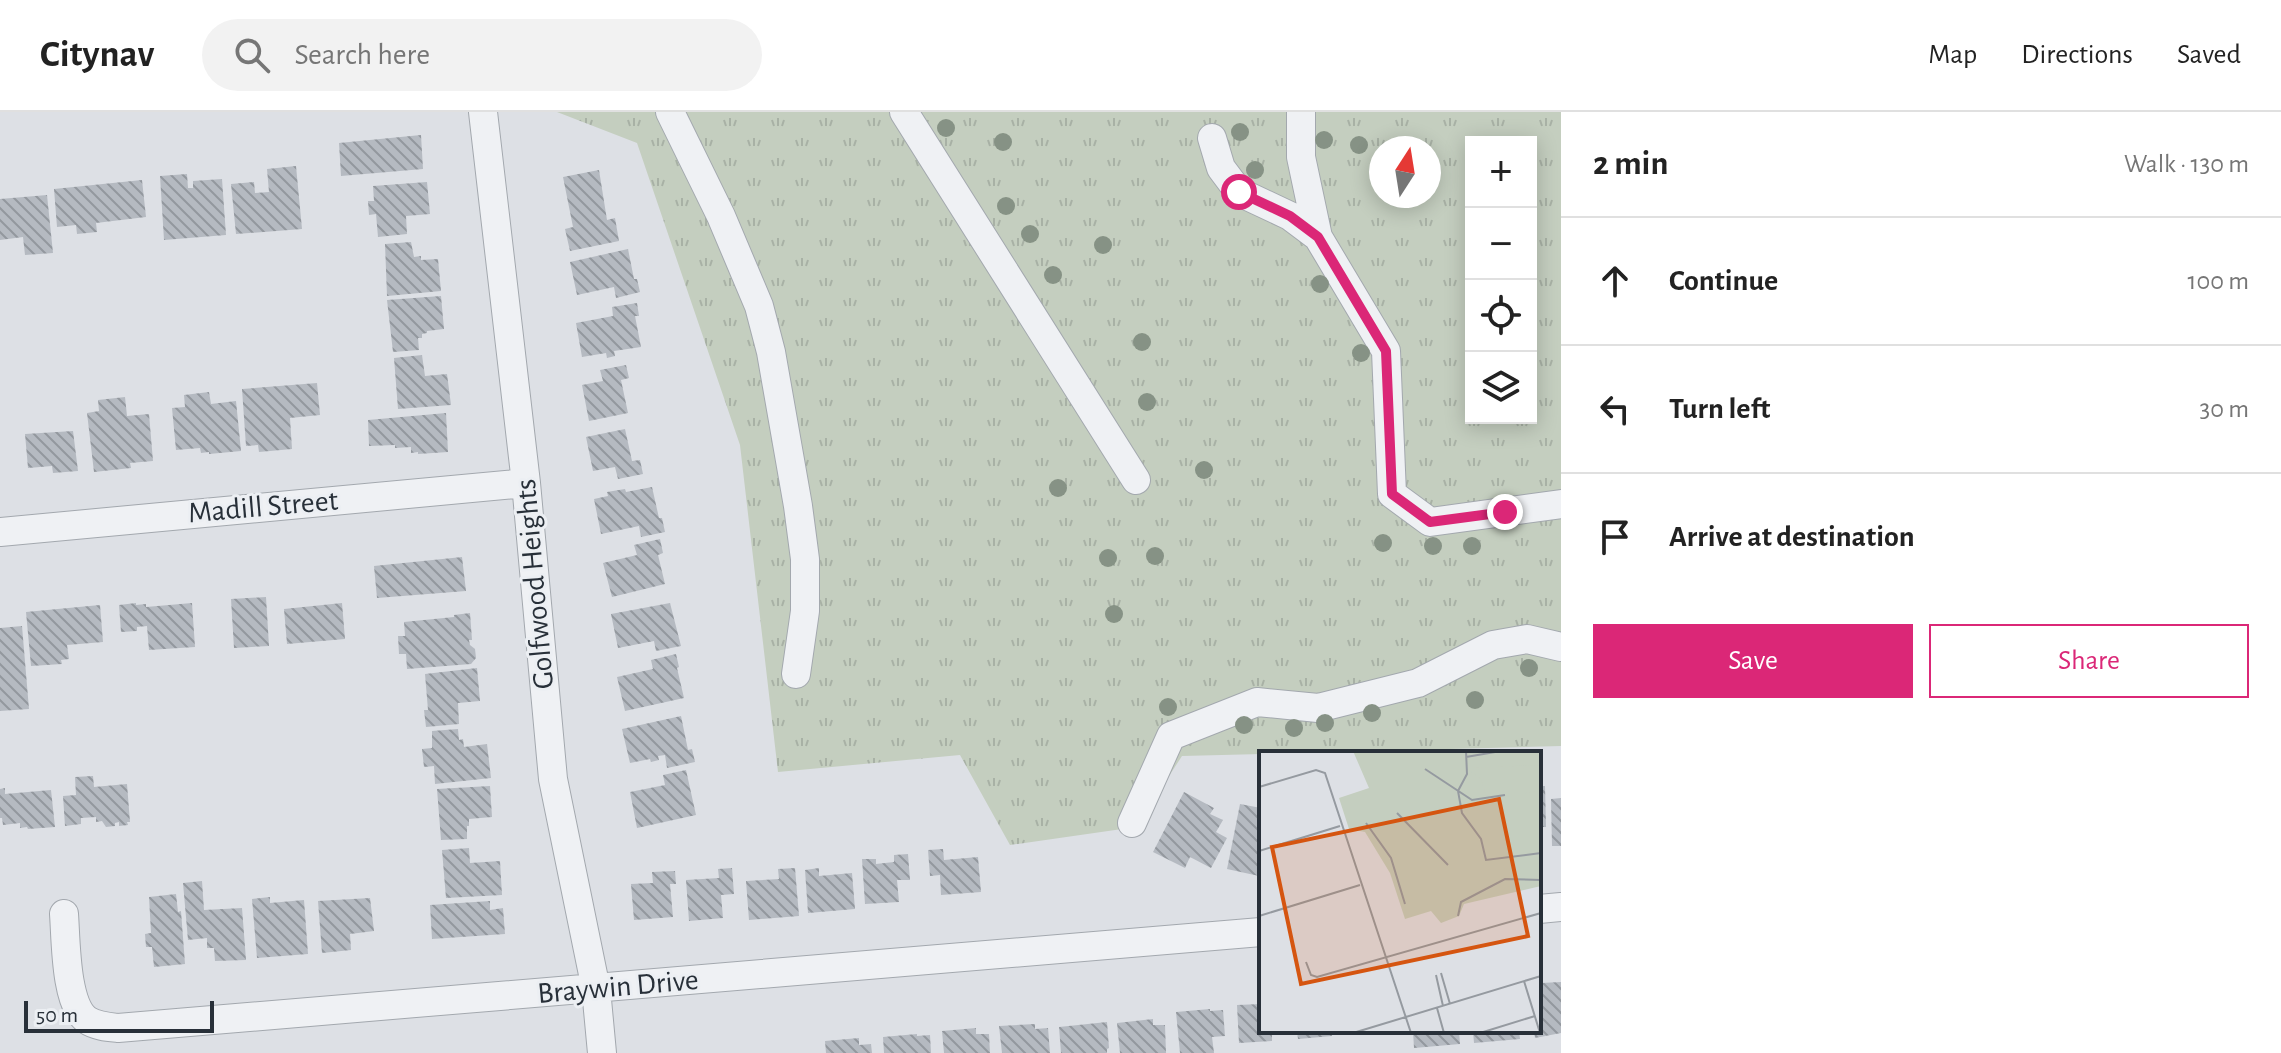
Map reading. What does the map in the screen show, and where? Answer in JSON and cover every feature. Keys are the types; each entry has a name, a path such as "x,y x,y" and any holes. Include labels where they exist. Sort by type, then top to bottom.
{"street":[{"name":"Golfwood Heights","path":"483,112 526,483 553,779 596,989 602,1053"},
{"path":"670,112 759,306 771,352 805,559 805,611 796,674"},
{"path":"904,112 1136,480"},
{"path":"1301,112 1301,157 1318,237 1386,351 1392,494 1430,522 1561,504"},
{"path":"1212,138 1221,168 1239,192 1290,216 1318,237"},
{"name":"Madill Street","path":"0,532 526,483"},
{"path":"1132,823 1171,736 1257,702 1318,708 1418,683 1493,645 1527,639 1561,647"},
{"path":"1541,909 1561,907"},
{"name":"Braywin Drive","path":"64,914 72,994 78,1010 87,1020 118,1028 1259,932"}],"green space":[{"path":"557,112 1561,112 1561,746 1259,751 1259,754 1182,756 1136,827 1010,845 960,755 778,772 740,445 637,143"}],"building":[{"path":"421,135 423,169 341,176 339,143"},
{"path":"296,166 302,229 236,234 231,184 254,182 255,193 269,192 267,169"},
{"path":"599,170 607,220 615,218 619,241 570,251 565,229 573,227 563,177"},
{"path":"187,174 188,188 193,188 193,181 222,179 226,235 164,240 160,176"},
{"path":"142,180 146,217 96,223 97,232 77,234 76,225 57,227 54,189"},
{"path":"427,182 430,214 406,216 407,234 378,237 376,214 369,215 368,201 374,201 373,186"},
{"path":"47,195 53,253 25,255 23,237 0,240 0,199"},
{"path":"411,242 414,257 421,256 421,260 438,259 441,291 387,296 385,244"},
{"path":"628,249 640,292 616,298 614,287 577,295 570,262"},
{"path":"441,296 444,329 422,334 422,338 418,338 419,350 393,352 387,300"},
{"path":"637,303 639,316 635,316 641,347 614,351 615,356 607,358 606,353 582,357 576,323 613,316 612,307"},
{"path":"422,355 425,376 447,374 451,405 398,409 394,358"},
{"path":"626,365 629,378 621,380 628,413 589,421 582,385 603,381 600,370"},
{"path":"317,383 320,415 290,418 292,449 259,452 258,445 246,446 242,389"},
{"path":"209,392 211,404 236,401 241,451 209,454 201,453 200,448 176,450 172,408 185,407 184,395"},
{"path":"125,397 127,416 149,414 153,461 130,463 131,468 94,472 87,413 99,411 98,400"},
{"path":"446,413 448,452 418,454 411,453 411,447 369,446 368,420"},
{"path":"625,429 632,461 640,460 643,474 618,479 615,467 593,471 586,437"},
{"path":"73,431 78,471 53,473 52,466 28,468 25,434"},
{"path":"652,487 665,532 641,537 639,526 601,534 594,499 608,496 607,492"},
{"path":"660,539 663,553 658,555 665,584 612,597 603,563 637,555 634,545"},
{"path":"462,557 466,591 377,598 374,566"},
{"path":"266,597 269,646 234,648 231,599"},
{"path":"192,603 195,647 149,650 147,626 137,627 137,631 121,632 119,605 146,604 146,607"},
{"path":"342,603 345,639 287,644 284,609"},
{"path":"670,603 681,646 656,651 654,641 618,648 611,614"},
{"path":"100,605 103,642 67,645 69,659 61,660 62,664 31,666 26,612"},
{"path":"470,613 472,640 469,640 476,658 471,664 407,669 406,654 399,654 398,636 405,636 404,622"},
{"path":"22,626 29,709 0,711 0,628"},
{"path":"676,654 684,698 625,711 617,677 653,669 651,660"},
{"path":"477,668 480,701 458,703 459,724 426,727 425,674"},
{"path":"681,716 688,750 692,749 695,762 667,768 665,755 651,762 650,759 630,763 622,729"},
{"path":"458,729 459,740 463,739 464,747 487,744 491,778 435,784 434,766 424,767 422,749 432,748 432,731"},
{"path":"686,770 696,815 637,828 630,792 665,785 663,775"},
{"path":"93,776 94,787 127,784 128,825 119,826 119,822 106,827 102,821 96,822 96,817 81,818 81,824 65,826 63,796 76,795 75,777"},
{"path":"490,786 492,817 469,819 467,839 441,840 437,789"},
{"path":"1541,786 1545,786 1546,827 1541,827"},
{"path":"5,788 5,794 51,790 55,827 28,829 20,828 20,823 3,825 0,818 0,789"},
{"path":"1184,792 1214,808 1210,814 1223,820 1216,832 1227,838 1211,868 1190,857 1185,868 1153,852"},
{"path":"1561,798 1561,846 1552,846 1551,799"},
{"path":"1240,804 1259,808 1259,876 1227,869"},
{"path":"469,848 470,863 500,861 502,895 446,898 442,850"},
{"path":"943,849 944,860 978,857 981,892 941,895 940,875 930,876 928,850"},
{"path":"908,854 910,880 897,880 899,902 865,904 862,859 876,859 876,864 894,862 894,855"},
{"path":"732,868 734,894 721,895 723,918 689,921 686,880 719,878 718,869"},
{"path":"795,868 799,916 749,920 746,881 779,879 778,869"},
{"path":"819,868 819,876 852,873 855,909 808,913 805,870"},
{"path":"675,871 676,884 670,884 673,917 634,920 631,884 653,883 652,872"},
{"path":"202,881 204,910 242,908 246,960 215,961 214,948 207,948 207,938 188,940 183,883"},
{"path":"176,894 178,912 181,911 185,964 154,967 152,947 146,947 145,934 151,933 149,897"},
{"path":"270,897 270,903 304,900 308,954 257,958 252,899"},
{"path":"370,898 374,931 350,934 351,950 322,953 318,901"},
{"path":"490,901 490,910 503,908 505,934 432,939 430,905"},
{"path":"1561,982 1561,1033 1535,1038 1534,1033 1541,1033 1541,983"},
{"path":"1259,1004 1259,1033 1284,1034 1272,1035 1272,1041 1239,1043 1237,1005"},
{"path":"1223,1010 1225,1036 1212,1037 1214,1053 1180,1053 1176,1012"},
{"path":"1153,1019 1153,1025 1165,1025 1166,1053 1120,1053 1117,1023"},
{"path":"1107,1022 1107,1053 1061,1053 1059,1027"},
{"path":"1035,1024 1035,1029 1048,1028 1050,1053 1002,1053 999,1026"},
{"path":"976,1028 976,1034 989,1034 990,1053 944,1053 942,1031"},
{"path":"1297,1033 1331,1033 1332,1036 1298,1039"},
{"path":"1413,1033 1459,1033 1460,1044 1414,1048"},
{"path":"1473,1033 1519,1033 1520,1039 1474,1043"},
{"path":"930,1035 931,1053 884,1053 883,1037"},
{"path":"859,1038 859,1045 871,1044 872,1053 826,1053 825,1041"}],"route":[{"path":"1239,192 1290,216 1318,237 1386,351 1392,494 1430,522 1505,512"}]}
